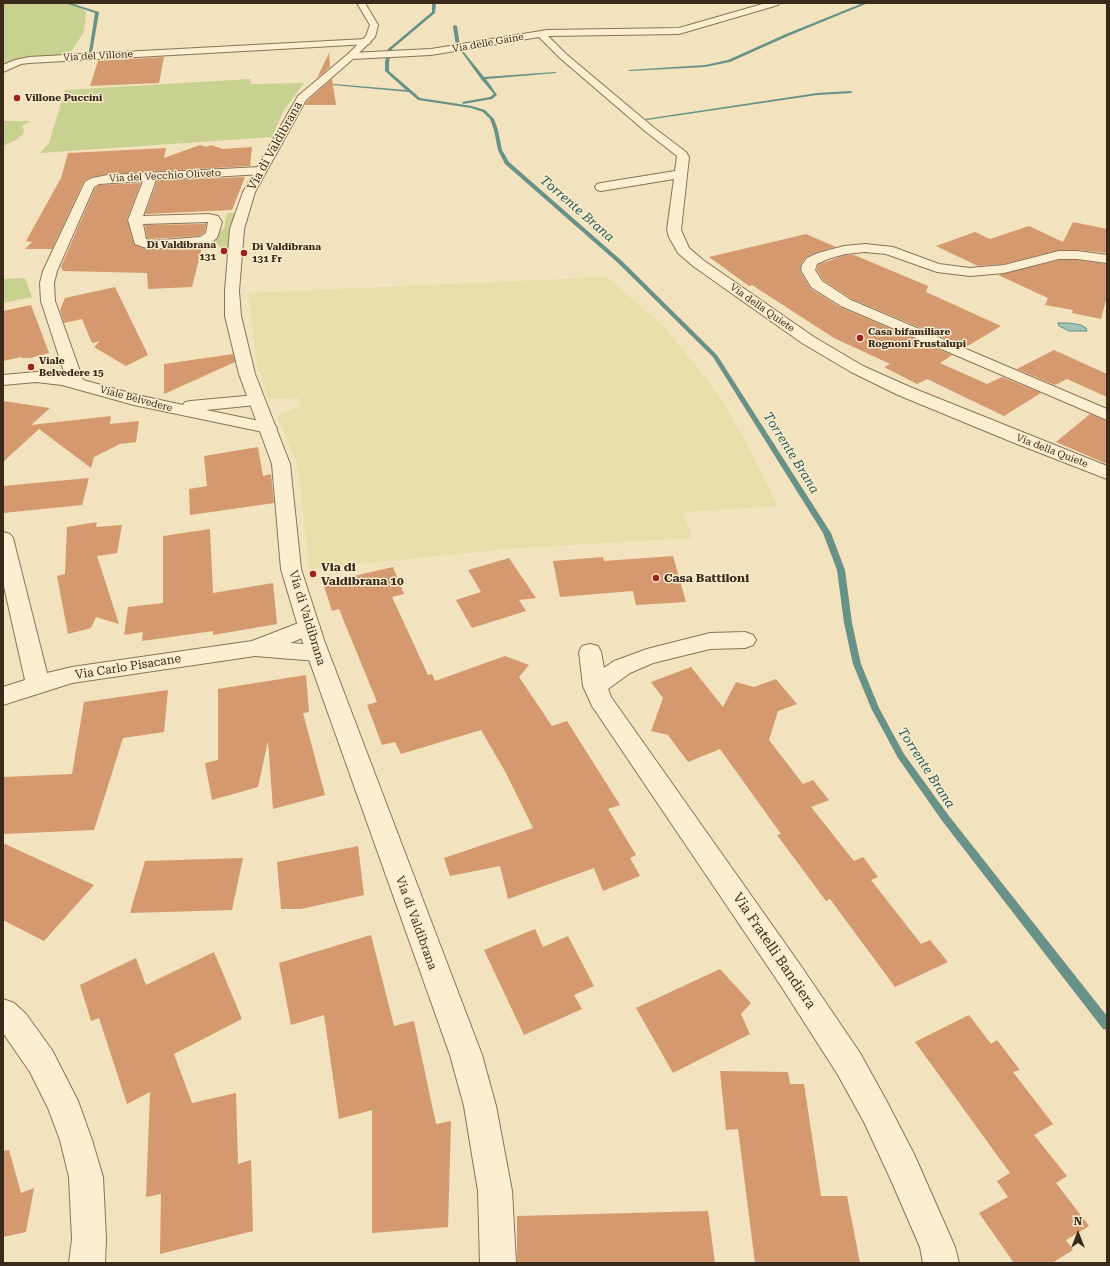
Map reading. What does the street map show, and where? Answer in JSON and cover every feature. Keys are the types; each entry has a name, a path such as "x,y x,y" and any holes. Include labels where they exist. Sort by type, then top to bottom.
{"street":[{"name":"Via di Valdibrana","path":"361,3 374,25 373,32 366,42 351,56 302,98 249,192 237,229 232,291 237,334 256,400 281,464 291,569 317,653 466,1055 480,1106 495,1191 498,1263"},
{"name":"Via delle Gaine","path":"351,56 399,55 462,48 540,34 624,32 673,34 684,32 692,27 776,3"},
{"name":"Via della Quiete","path":"540,34 563,56 649,129 682,154 683,157 674,230 683,250 698,263 839,360 879,380 1018,438 1107,473"},
{"name":"Via del Villone","path":"3,69 18,62 29,60 366,42"},
{"name":"Via del Vecchio Oliveto","path":"75,382 48,301 47,283 50,271 89,185 102,180 260,171"},
{"path":"601,187 681,174"},
{"path":"135,220 205,217 213,219 215,222 212,235 204,241 149,244 144,244 140,241 135,220 151,177"},
{"path":"1107,259 1077,254 1059,255 1004,269 970,272 937,268 888,250 865,248 844,250 823,256 812,261 808,270 816,284 846,303 1107,415"},
{"name":"Viale Belvedere","path":"3,380 46,378 75,382 170,409 268,428"},
{"path":"170,409 256,400"},
{"path":"3,538 38,684"},
{"name":"Via Carlo Pisacane","path":"3,696 38,684 85,673 255,648 309,627"},
{"path":"595,686 622,667 647,657 710,641 745,640"},
{"name":"Via Carlo Pisacane","path":"255,648 317,653"},
{"name":"Via Fratelli Bandiera","path":"590,652 595,686 600,700 791,976 849,1064 875,1111 902,1166 936,1247 941,1263"},
{"path":"3,1013 16,1024 41,1061 62,1101 76,1140 86,1177 89,1239 87,1263"}],"shaded area":[{"path":"607,277 663,326 708,381 725,405 739,430 778,506 683,512 692,538 517,548 309,569 296,461 277,416 301,406 298,398 268,399 257,363 248,293"}],"green space":[{"name":"Villone Puccini","path":"3,3 75,3 86,12 84,32 69,52 59,55 20,59 3,64"},
{"path":"250,79 251,84 304,83 284,110 272,137 40,153 49,143 65,90"},
{"path":"3,121 31,121 22,126 24,130 23,134 16,140 3,146"},
{"path":"227,213 239,213 232,233 228,257 213,239 224,228"},
{"path":"25,278 32,297 3,303 3,279"}],"water":[{"path":"1058,323 1081,325 1086,328 1087,331 1069,331 1059,326"}],"building":[{"path":"329,53 330,67 317,78"},
{"path":"164,57 159,83 90,86 98,61"},
{"path":"332,79 336,105 305,105 307,101"},
{"path":"200,145 206,147 211,145 223,149 252,147 250,166 108,174 92,177 84,181 52,249 25,249 32,242 26,241 61,178 68,153 166,148 164,158"},
{"path":"245,177 232,210 145,214 157,181"},
{"path":"141,183 127,219 134,244 149,250 202,247 192,287 148,289 147,273 63,271 61,267 95,188 99,185"},
{"path":"1073,222 1107,229 1107,253 1059,250 1004,264 978,266 936,246 975,232 990,239 1029,226 1063,242"},
{"path":"206,224 205,232 199,236 151,239 147,238 145,225"},
{"path":"806,234 836,247 806,257 801,264 800,271 810,288 840,307 952,355 940,363 987,384 1002,377 1041,393 1004,416 927,379 917,384 884,367 890,364 834,338 752,285 749,286 709,257"},
{"path":"845,255 854,255 928,286 926,292 1001,326 966,347 852,299 823,280 817,270 818,265"},
{"path":"1059,260 1077,260 1107,264 1107,296 1101,319 1072,313 1073,310 1045,305 1048,298 998,275"},
{"path":"115,287 148,355 126,366 94,347 100,341 92,343 82,319 64,323 60,310 65,298"},
{"path":"31,305 49,353 30,358 21,357 3,361 3,311"},
{"path":"1054,350 1107,374 1107,397 1067,379 1055,385 1017,369"},
{"path":"233,354 235,362 164,394 164,364"},
{"path":"3,401 50,408 31,425 111,416 110,424 139,421 136,442 120,444 94,457 91,468 39,429 3,462"},
{"path":"1090,414 1107,421 1107,464 1056,442"},
{"path":"258,447 263,476 271,474 274,503 190,515 189,489 207,486 204,456"},
{"path":"89,478 82,505 3,513 3,486"},
{"path":"97,522 96,527 122,525 117,553 97,556 119,624 96,617 91,628 68,634 57,576 65,574 67,527"},
{"path":"210,529 213,593 273,583 277,624 213,635 213,631 142,641 143,632 124,635 128,607 163,603 163,536"},
{"path":"673,556 686,602 636,605 633,591 560,597 553,561 603,557 604,561"},
{"path":"509,558 536,598 519,600 526,611 472,628 456,600 481,592 468,570"},
{"path":"393,567 404,594 392,597 428,675 432,674 435,681 505,656 529,665 519,677 552,726 567,721 620,805 608,809 636,855 630,858 640,876 603,891 594,868 508,899 500,866 450,876 444,858 533,828 506,773 481,730 401,754 395,742 382,745 367,705 377,702 339,609 332,611 323,583"},
{"path":"691,667 723,707 736,682 754,687 776,679 797,704 778,711 769,740 803,784 813,780 829,800 811,807 854,861 863,857 878,877 871,880 921,944 930,940 948,962 895,987 830,899 826,901 777,835 781,834 720,749 688,762 668,735 651,731 663,698 651,682"},
{"path":"306,675 309,712 303,713 325,795 273,809 268,741 258,787 212,800 205,763 218,760 218,689"},
{"path":"168,690 164,732 123,738 94,830 3,834 3,777 72,774 84,702"},
{"path":"3,843 94,885 44,941 3,920"},
{"path":"358,846 364,895 301,909 281,909 277,862"},
{"path":"243,858 232,910 130,913 145,861"},
{"path":"535,929 543,947 568,936 594,986 574,995 582,1009 524,1035 484,950"},
{"path":"371,935 394,1026 414,1021 436,1124 451,1121 448,1227 372,1233 372,1110 339,1119 324,1015 291,1025 279,963"},
{"path":"214,952 242,1019 174,1054 192,1103 236,1093 238,1164 251,1160 253,1231 160,1254 161,1194 146,1197 150,1092 127,1104 99,1018 91,1021 80,985 136,958 146,985"},
{"path":"720,969 751,1003 741,1014 750,1034 673,1073 636,1008"},
{"path":"969,1015 991,1044 997,1040 1020,1070 1013,1072 1053,1124 1034,1135 1067,1176 1056,1183 1089,1226 1066,1240 1073,1250 1052,1263 1014,1263 979,1213 1008,1197 997,1181 1010,1173 915,1042"},
{"path":"720,1071 788,1072 790,1084 804,1084 821,1196 847,1196 860,1263 755,1263 738,1129 726,1130"},
{"path":"9,1150 21,1193 34,1188 26,1232 3,1237 3,1151"},
{"path":"708,1211 715,1263 517,1263 517,1216"}],"waterway":[{"path":"67,3 97,12 91,52"},
{"name":"Torrente Brana","path":"434,3 434,12 390,49 387,62 387,71 419,99 472,107 484,111 492,119 500,150 507,163 620,262 715,356 827,533 841,570 848,623 857,664 875,708 901,756 946,819 1107,1025"},
{"path":"630,70 705,66 729,61 787,35 866,3"},
{"path":"455,26 458,46"},
{"path":"462,52 483,78"},
{"path":"483,78 555,73"},
{"path":"463,103 491,98 496,94 483,78"},
{"path":"334,85 409,91"},
{"path":"647,119 817,94 851,92"}],"place":[{"name":"Villone Puccini","path":"17,98"},
{"name":"Di Valdibrana 131","path":"224,251"},
{"name":"Di Valdibrana 131 Fr","path":"244,253"},
{"name":"Casa bifamiliare Rognoni Frustalupi","path":"860,338"},
{"name":"Viale Belvedere 15","path":"31,367"},
{"name":"Via di Valdibrana 10","path":"313,574"},
{"name":"Casa Battiloni","path":"656,578"}]}
